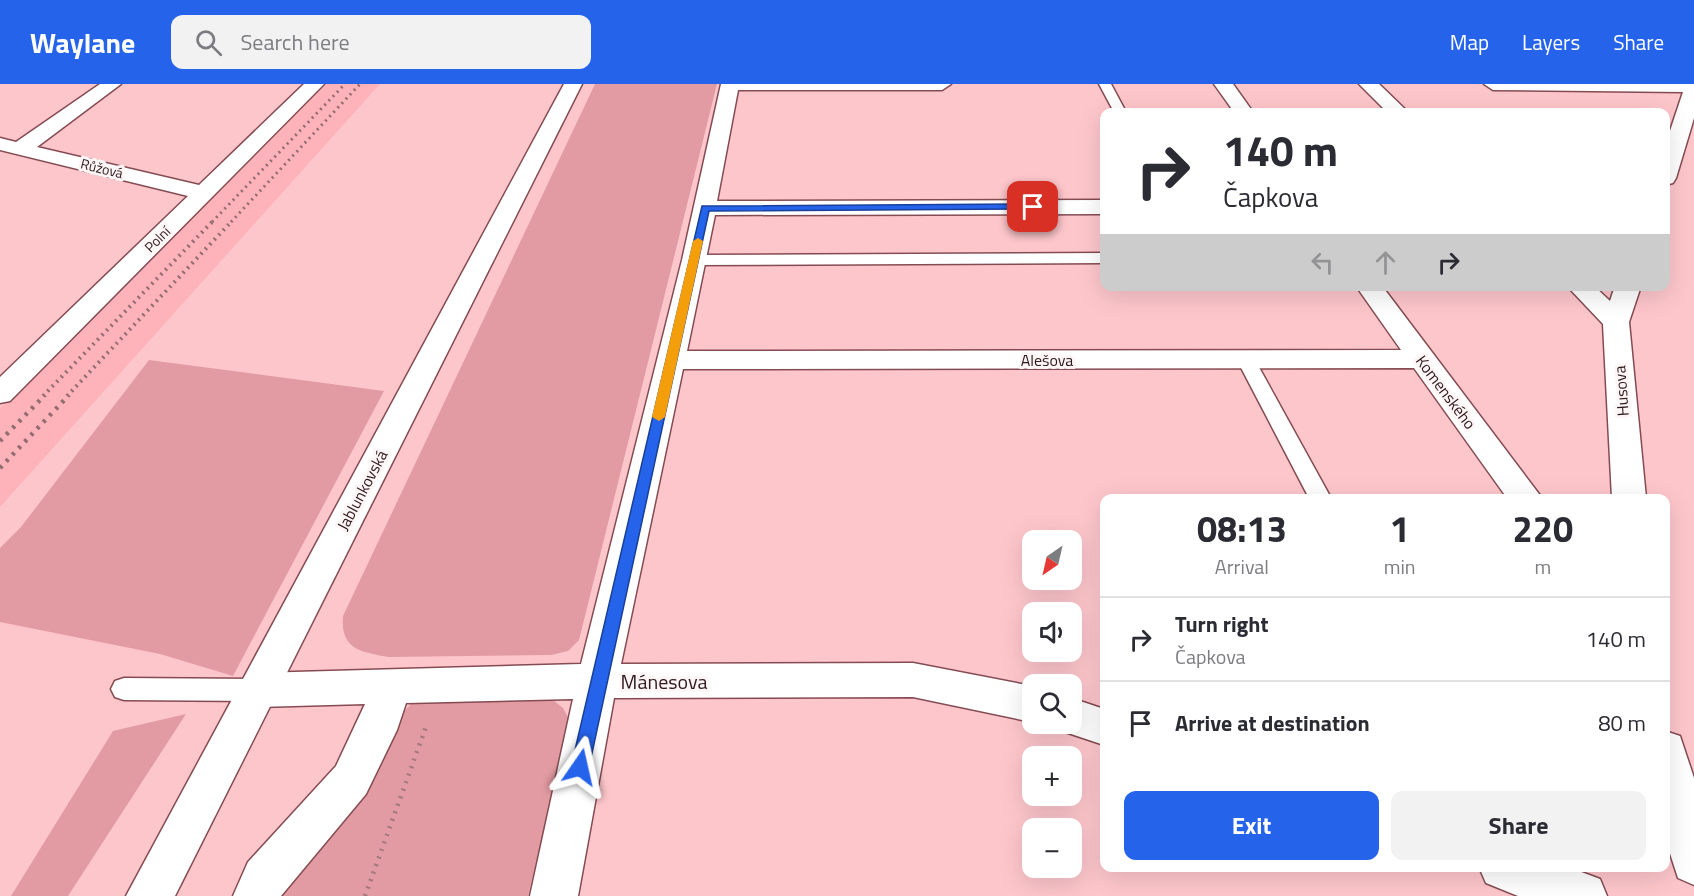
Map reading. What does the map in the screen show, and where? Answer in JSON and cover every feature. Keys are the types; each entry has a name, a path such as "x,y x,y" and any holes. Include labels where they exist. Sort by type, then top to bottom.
{"street":[{"path":"10,146 112,84"},
{"name":"Polní","path":"0,394 315,84"},
{"name":"Jablunkovská","path":"150,896 573,84"},
{"path":"554,896 597,681 672,360 730,84 942,84"},
{"path":"1223,84 1241,108"},
{"path":"1368,84 1394,108"},
{"path":"1493,84 1693,86 1670,162"},
{"name":"Růžová","path":"10,146 203,193"},
{"path":"705,208 1100,207"},
{"name":"Komenského","path":"1372,291 1522,494"},
{"path":"1584,291 1616,322"},
{"name":"Husova","path":"1626,291 1616,322 1629,494"},
{"name":"Alešova","path":"672,360 1422,359"},
{"name":"Mánesova","path":"258,690 597,681 913,680 1022,702"},
{"path":"257,896 265,879 306,828 351,780 376,730 392,685"},
{"path":"1082,720 1100,727"},
{"path":"1670,769 1694,862"},
{"path":"1516,872 1583,896"}],"lane":[{"path":"1105,84 1117,108"},
{"path":"694,260 1100,258"},
{"path":"1246,360 1318,494"},
{"path":"124,689 258,690"}],"path":[{"path":"365,896 429,717"}],"shaded area":[{"path":"326,84 380,84 0,507 0,408"},
{"path":"595,84 717,84 579,640 568,651 551,655 389,657 362,651 349,643 345,636 343,616"},
{"path":"149,360 384,391 233,676 160,654 0,622 0,548 21,527"},
{"path":"549,697 563,708 570,721 528,896 280,896 400,715 411,704"},
{"path":"186,714 68,896 11,896 113,731"}],"railway":[{"path":"212,222 345,84"},
{"path":"231,222 360,84"},
{"path":"43,396 213,221"},
{"path":"67,396 232,221"},
{"path":"0,441 45,395"},
{"path":"0,468 69,395"}],"slow traffic":[{"path":"659,417 698,241"}],"route":[{"path":"580,767 604,647 672,360 705,208 1033,207"}]}
